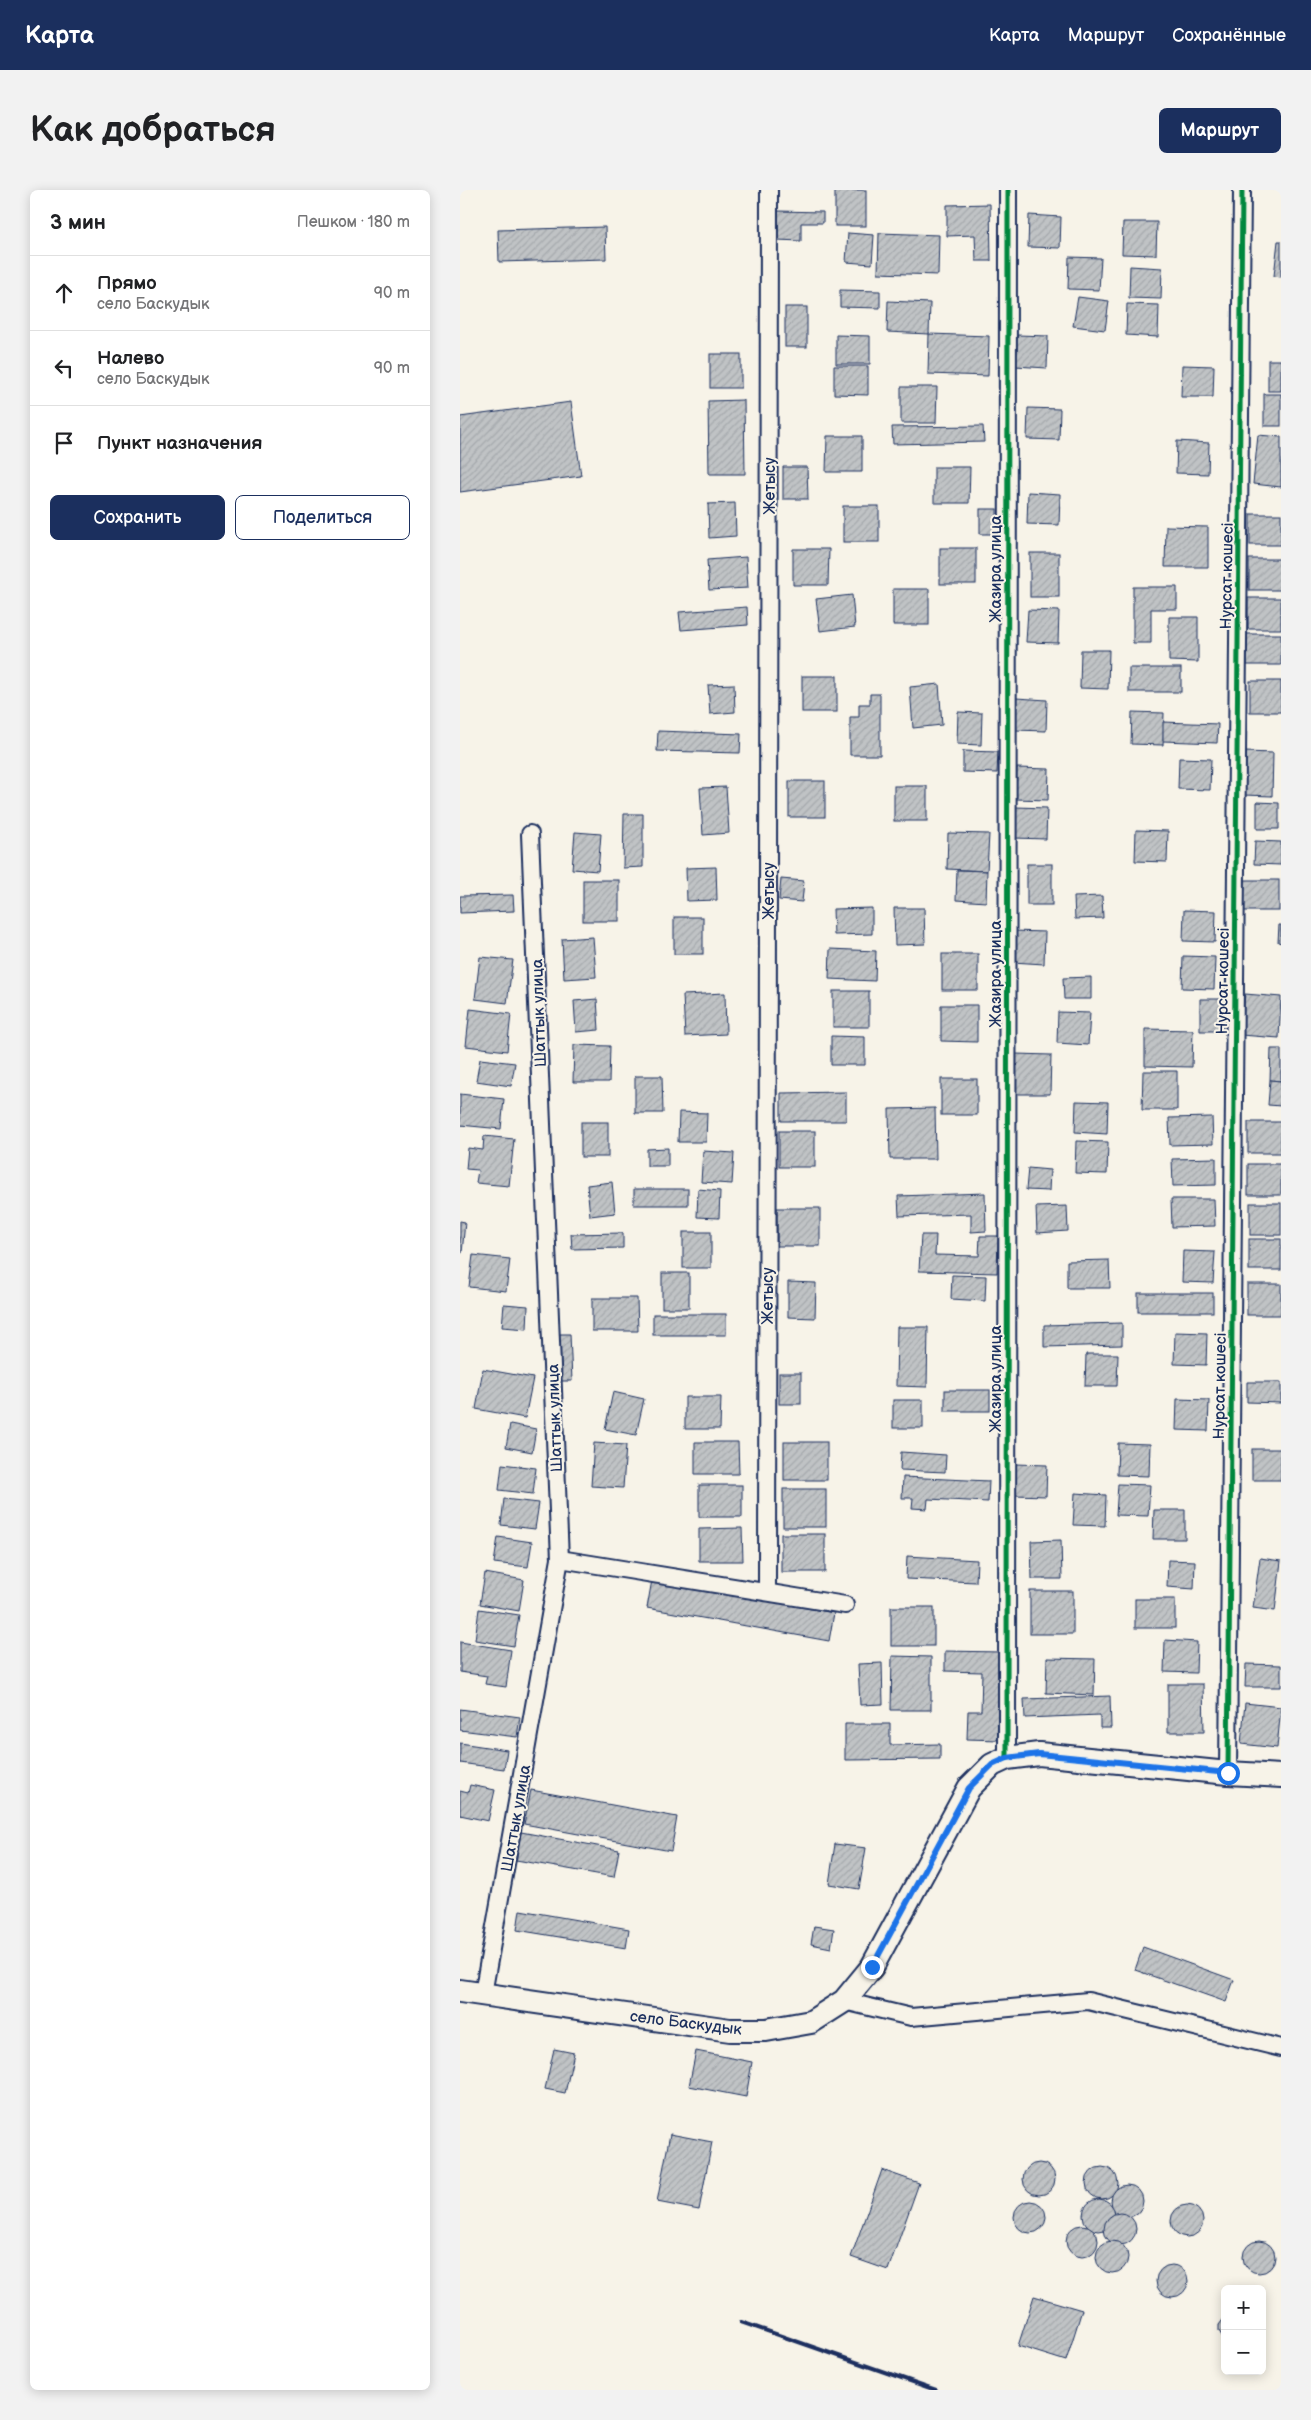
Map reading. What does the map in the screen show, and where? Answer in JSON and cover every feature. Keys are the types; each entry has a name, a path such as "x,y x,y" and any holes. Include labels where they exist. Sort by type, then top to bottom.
{"street":[{"name":"Жетысу","path":"767,1592 769,190"},
{"name":"Жазира улица","path":"1007,1758 1008,190"},
{"name":"Нурсат кошесi","path":"1228,1773 1242,190"},
{"name":"Шаттык улица","path":"483,1994 560,1559 530,834"},
{"path":"560,1559 845,1605"},
{"name":"село Баскудык","path":"460,1991 730,2030 766,2030 810,2022 844,2001 872,1967 969,1788 992,1765 1007,1758 1039,1754 1228,1773 1281,1776"},
{"path":"844,2001 911,2017 1088,2001 1281,2048"}],"building":[{"path":"835,190 866,190 866,226 835,226"},
{"path":"990,204 991,261 976,261 975,235 947,236 947,205"},
{"path":"778,211 823,212 823,223 801,223 801,241 777,240"},
{"path":"1029,215 1061,217 1060,248 1028,247"},
{"path":"1123,222 1157,222 1156,255 1122,254"},
{"path":"605,227 606,259 499,262 498,230"},
{"path":"848,233 874,235 872,264 846,262"},
{"path":"879,233 939,235 938,275 878,273"},
{"path":"1278,241 1281,241 1281,277 1274,276"},
{"path":"1069,257 1101,258 1099,290 1068,289"},
{"path":"1130,266 1162,268 1161,299 1129,298"},
{"path":"840,290 880,291 880,308 840,307"},
{"path":"1078,297 1109,301 1105,330 1073,326"},
{"path":"888,301 930,303 929,334 887,332"},
{"path":"1127,304 1159,305 1158,337 1126,335"},
{"path":"785,307 807,307 807,347 785,347"},
{"path":"929,334 989,336 988,376 928,374"},
{"path":"836,335 870,336 870,364 836,364"},
{"path":"1017,335 1048,336 1047,368 1015,366"},
{"path":"710,354 741,354 741,388 710,388"},
{"path":"1268,360 1281,360 1281,391 1268,391"},
{"path":"1182,365 1214,366 1213,397 1181,397"},
{"path":"834,366 868,366 868,395 834,394"},
{"path":"901,387 937,387 936,423 901,423"},
{"path":"1264,394 1281,394 1281,426 1264,426"},
{"path":"744,400 745,474 709,474 708,401"},
{"path":"571,402 581,476 460,492 460,417"},
{"path":"1028,408 1060,409 1059,440 1027,439"},
{"path":"983,426 984,442 893,444 892,427"},
{"path":"1258,435 1281,437 1281,487 1253,484"},
{"path":"827,436 862,436 862,472 826,472"},
{"path":"1177,441 1209,443 1208,474 1176,473"},
{"path":"783,467 807,467 808,499 783,499"},
{"path":"934,467 970,467 969,503 934,503"},
{"path":"1028,492 1060,494 1059,525 1027,524"},
{"path":"735,503 736,536 709,538 708,504"},
{"path":"843,506 879,506 879,542 843,542"},
{"path":"980,509 997,509 997,534 980,534"},
{"path":"1250,514 1281,514 1281,545 1250,545"},
{"path":"1166,526 1208,527 1208,567 1165,567"},
{"path":"940,548 976,548 976,584 940,584"},
{"path":"793,549 829,549 828,585 793,585"},
{"path":"1030,553 1059,553 1059,597 1030,597"},
{"path":"746,557 748,588 709,590 707,560"},
{"path":"1249,559 1281,559 1281,590 1249,590"},
{"path":"1133,587 1177,587 1177,609 1151,609 1151,643 1133,643"},
{"path":"893,589 929,589 929,625 893,625"},
{"path":"852,595 855,627 820,631 816,599"},
{"path":"1248,598 1281,598 1281,629 1248,629"},
{"path":"747,607 748,625 681,630 679,612"},
{"path":"1028,610 1059,611 1058,643 1026,642"},
{"path":"1169,617 1198,617 1198,662 1169,661"},
{"path":"1247,634 1281,634 1281,665 1247,665"},
{"path":"1081,650 1109,650 1108,689 1080,688"},
{"path":"1129,668 1181,668 1181,692 1129,692"},
{"path":"802,676 837,676 837,712 802,712"},
{"path":"1250,681 1281,681 1281,712 1250,712"},
{"path":"734,684 735,712 710,714 708,685"},
{"path":"939,684 942,725 913,728 910,687"},
{"path":"870,694 880,694 880,755 850,755 850,717 859,717 859,704 870,704"},
{"path":"1016,698 1047,700 1046,731 1015,730"},
{"path":"958,712 982,713 981,745 957,744"},
{"path":"1132,712 1164,713 1163,745 1131,744"},
{"path":"1163,722 1218,724 1217,743 1163,741"},
{"path":"658,731 741,734 740,753 657,751"},
{"path":"963,751 998,752 997,773 963,772"},
{"path":"1245,752 1273,753 1272,796 1243,795"},
{"path":"1179,758 1211,759 1210,790 1178,789"},
{"path":"1017,768 1049,769 1048,800 1016,799"},
{"path":"789,781 825,781 825,817 789,817"},
{"path":"894,786 927,786 927,821 894,821"},
{"path":"726,787 729,833 703,835 700,788"},
{"path":"1257,802 1279,803 1279,829 1257,829"},
{"path":"1016,807 1047,808 1046,839 1015,838"},
{"path":"624,814 643,814 643,867 623,868"},
{"path":"1136,830 1168,831 1167,862 1135,861"},
{"path":"575,832 601,834 598,871 572,869"},
{"path":"948,833 989,834 987,871 947,869"},
{"path":"1255,841 1281,842 1281,865 1254,864"},
{"path":"1027,864 1052,864 1052,905 1027,905"},
{"path":"716,867 717,900 687,901 686,868"},
{"path":"957,870 987,871 986,902 956,900"},
{"path":"781,879 804,881 802,902 779,900"},
{"path":"583,880 619,880 619,921 583,921"},
{"path":"1244,880 1279,880 1279,911 1244,911"},
{"path":"513,895 514,911 460,913 460,896"},
{"path":"1102,896 1103,918 1075,919 1074,897"},
{"path":"872,908 872,934 834,935 833,909"},
{"path":"894,908 924,908 925,944 895,945"},
{"path":"1184,910 1216,911 1215,942 1183,941"},
{"path":"674,917 703,917 703,954 674,954"},
{"path":"1279,925 1281,925 1281,943 1278,942"},
{"path":"1013,931 1045,932 1044,964 1012,962"},
{"path":"593,937 596,977 564,979 562,939"},
{"path":"830,949 876,951 875,981 829,979"},
{"path":"942,954 978,954 978,990 942,990"},
{"path":"1183,956 1215,957 1214,989 1182,988"},
{"path":"480,957 513,960 507,1003 475,999"},
{"path":"1091,977 1091,999 1064,999 1063,978"},
{"path":"833,991 869,991 869,1027 833,1027"},
{"path":"725,993 726,1034 685,1036 683,995"},
{"path":"1245,994 1281,997 1279,1038 1241,1035"},
{"path":"597,999 599,1030 576,1032 574,1001"},
{"path":"1200,999 1222,999 1223,1031 1200,1031"},
{"path":"941,1005 977,1005 977,1042 941,1041"},
{"path":"470,1009 511,1014 507,1051 466,1046"},
{"path":"1058,1012 1090,1013 1088,1045 1057,1043"},
{"path":"1145,1029 1193,1030 1192,1067 1145,1066"},
{"path":"831,1036 865,1037 865,1065 831,1065"},
{"path":"574,1045 610,1046 609,1082 573,1082"},
{"path":"1271,1049 1281,1049 1281,1081 1270,1080"},
{"path":"1016,1054 1051,1055 1050,1094 1015,1094"},
{"path":"480,1059 515,1063 511,1086 476,1081"},
{"path":"1143,1071 1177,1071 1177,1110 1142,1110"},
{"path":"635,1076 662,1076 663,1113 635,1113"},
{"path":"941,1079 977,1079 977,1115 941,1115"},
{"path":"1270,1080 1281,1081 1281,1106 1268,1105"},
{"path":"846,1092 846,1121 781,1121 781,1093"},
{"path":"460,1094 504,1099 501,1129 460,1125"},
{"path":"1076,1101 1108,1102 1107,1134 1075,1132"},
{"path":"935,1108 936,1159 890,1159 889,1109"},
{"path":"679,1112 707,1113 706,1142 678,1142"},
{"path":"1212,1117 1213,1144 1170,1145 1169,1118"},
{"path":"581,1122 608,1122 608,1157 581,1157"},
{"path":"1248,1122 1281,1122 1281,1153 1248,1153"},
{"path":"779,1131 815,1131 815,1167 779,1167"},
{"path":"484,1136 514,1139 509,1186 476,1183 478,1170 466,1169 468,1148 483,1150"},
{"path":"1076,1141 1108,1142 1107,1174 1075,1173"},
{"path":"668,1148 668,1166 647,1166 647,1149"},
{"path":"703,1151 734,1153 732,1184 701,1182"},
{"path":"1216,1158 1216,1185 1173,1186 1172,1159"},
{"path":"1248,1164 1281,1164 1281,1195 1248,1195"},
{"path":"1028,1168 1050,1170 1049,1191 1026,1190"},
{"path":"612,1182 615,1213 590,1216 587,1185"},
{"path":"634,1189 688,1189 688,1205 634,1205"},
{"path":"698,1189 720,1191 719,1218 697,1217"},
{"path":"985,1193 986,1231 971,1232 971,1214 899,1216 898,1196"},
{"path":"1171,1199 1214,1199 1215,1226 1172,1227"},
{"path":"1250,1203 1281,1203 1281,1235 1250,1235"},
{"path":"1067,1206 1068,1231 1037,1233 1036,1207"},
{"path":"777,1208 820,1208 820,1246 777,1246"},
{"path":"460,1221 465,1222 462,1253 460,1253"},
{"path":"683,1232 711,1232 711,1268 683,1268"},
{"path":"623,1233 623,1248 572,1249 571,1234"},
{"path":"921,1235 936,1235 935,1255 979,1256 980,1236 998,1236 997,1273 919,1271"},
{"path":"1249,1239 1281,1239 1281,1270 1249,1270"},
{"path":"1183,1251 1215,1252 1213,1283 1182,1282"},
{"path":"473,1255 510,1259 506,1291 469,1287"},
{"path":"1109,1260 1110,1288 1067,1288 1067,1261"},
{"path":"662,1273 689,1273 689,1308 662,1308"},
{"path":"952,1275 986,1276 985,1301 951,1299"},
{"path":"788,1282 816,1283 815,1318 788,1317"},
{"path":"1247,1284 1281,1284 1281,1315 1247,1315"},
{"path":"1138,1293 1213,1293 1213,1312 1138,1312"},
{"path":"592,1298 637,1298 638,1331 592,1331"},
{"path":"504,1304 528,1306 527,1329 502,1327"},
{"path":"653,1314 726,1314 726,1335 653,1335"},
{"path":"1122,1323 1122,1345 1044,1347 1044,1325"},
{"path":"897,1327 928,1327 927,1387 896,1386"},
{"path":"1175,1332 1207,1333 1206,1365 1174,1364"},
{"path":"557,1334 570,1334 572,1381 558,1381"},
{"path":"1086,1354 1118,1354 1117,1386 1085,1386"},
{"path":"483,1369 533,1378 525,1418 476,1409"},
{"path":"779,1373 801,1373 801,1404 779,1404"},
{"path":"1247,1382 1281,1382 1281,1403 1247,1402"},
{"path":"945,1390 990,1390 990,1411 945,1411"},
{"path":"613,1392 644,1399 636,1435 605,1429"},
{"path":"685,1397 721,1397 720,1429 685,1429"},
{"path":"1177,1399 1209,1400 1208,1431 1176,1430"},
{"path":"893,1400 923,1400 923,1428 893,1428"},
{"path":"510,1424 536,1429 532,1452 506,1447"},
{"path":"695,1442 738,1442 739,1474 695,1474"},
{"path":"784,1442 827,1442 827,1480 784,1480"},
{"path":"594,1443 626,1445 623,1488 591,1486"},
{"path":"1118,1443 1150,1444 1149,1476 1117,1475"},
{"path":"1252,1449 1281,1449 1281,1480 1252,1480"},
{"path":"901,1452 946,1455 945,1472 900,1470"},
{"path":"502,1464 536,1468 533,1494 499,1490"},
{"path":"1015,1464 1047,1465 1046,1496 1014,1495"},
{"path":"903,1477 989,1481 988,1502 928,1499 927,1509 912,1508 913,1498 902,1498"},
{"path":"1118,1484 1150,1485 1148,1516 1116,1515"},
{"path":"699,1485 742,1485 742,1517 699,1517"},
{"path":"783,1489 826,1489 826,1527 783,1527"},
{"path":"1075,1493 1106,1495 1105,1526 1073,1525"},
{"path":"504,1499 539,1503 535,1529 501,1525"},
{"path":"1154,1510 1185,1510 1185,1539 1153,1539"},
{"path":"742,1528 743,1561 699,1561 699,1529"},
{"path":"781,1534 825,1534 825,1572 781,1572"},
{"path":"498,1537 532,1542 528,1567 494,1563"},
{"path":"1061,1540 1062,1579 1032,1579 1031,1541"},
{"path":"907,1556 977,1560 976,1582 906,1579"},
{"path":"1260,1558 1281,1561 1275,1611 1253,1608"},
{"path":"1168,1560 1195,1561 1194,1589 1167,1587"},
{"path":"485,1573 524,1580 519,1611 480,1604"},
{"path":"652,1580 834,1613 829,1641 647,1608"},
{"path":"1030,1591 1073,1591 1073,1634 1030,1634"},
{"path":"1135,1599 1175,1599 1175,1628 1135,1628"},
{"path":"891,1607 934,1607 934,1646 891,1646"},
{"path":"479,1609 519,1615 514,1646 475,1640"},
{"path":"1165,1640 1197,1642 1196,1673 1164,1672"},
{"path":"460,1642 511,1650 506,1687 485,1684 487,1676 460,1672"},
{"path":"945,1651 1000,1652 999,1740 967,1739 968,1711 981,1711 982,1672 945,1671"},
{"path":"892,1656 931,1657 931,1710 891,1710"},
{"path":"1047,1658 1095,1659 1094,1695 1046,1693"},
{"path":"882,1663 883,1704 860,1705 858,1664"},
{"path":"1246,1664 1281,1665 1281,1687 1245,1687"},
{"path":"1168,1684 1203,1684 1204,1732 1168,1732"},
{"path":"1110,1696 1111,1728 1100,1728 1100,1715 1025,1718 1024,1699"},
{"path":"1245,1703 1281,1707 1277,1748 1241,1744"},
{"path":"460,1709 520,1717 517,1737 460,1730"},
{"path":"845,1724 890,1724 890,1745 940,1744 940,1759 845,1760"},
{"path":"460,1743 507,1750 504,1769 460,1763"},
{"path":"470,1785 495,1790 488,1821 460,1815 460,1791 468,1793"},
{"path":"531,1790 677,1817 671,1851 524,1824"},
{"path":"521,1832 619,1850 614,1877 516,1860"},
{"path":"835,1844 866,1848 859,1889 829,1884"},
{"path":"520,1910 629,1929 626,1948 517,1930"},
{"path":"814,1926 834,1929 831,1948 811,1944"},
{"path":"1143,1947 1234,1980 1226,2002 1135,1970"},
{"path":"554,2049 574,2053 565,2093 545,2089"},
{"path":"696,2051 752,2062 746,2097 689,2086"},
{"path":"670,2134 712,2142 699,2210 657,2202"},
{"path":"1039,2163 1050,2168 1055,2179 1050,2190 1039,2195 1028,2190 1023,2179 1028,2168"},
{"path":"1102,2167 1113,2172 1118,2183 1113,2194 1102,2199 1091,2194 1086,2183 1091,2172"},
{"path":"882,2170 919,2183 888,2270 851,2257"},
{"path":"1127,2185 1138,2190 1143,2201 1138,2212 1127,2217 1116,2212 1111,2201 1116,2190"},
{"path":"1099,2199 1110,2204 1115,2215 1110,2226 1099,2231 1088,2226 1083,2215 1088,2204"},
{"path":"1030,2201 1041,2206 1046,2217 1041,2228 1030,2233 1019,2228 1014,2217 1019,2206"},
{"path":"1187,2205 1198,2210 1203,2221 1198,2232 1187,2237 1176,2232 1171,2221 1176,2210"},
{"path":"1120,2213 1131,2218 1136,2229 1131,2240 1120,2245 1109,2240 1104,2229 1109,2218"},
{"path":"1082,2225 1093,2230 1098,2241 1093,2252 1082,2257 1071,2252 1066,2241 1071,2230"},
{"path":"1112,2241 1123,2246 1128,2257 1123,2268 1112,2273 1101,2268 1096,2257 1101,2246"},
{"path":"1259,2241 1270,2246 1275,2257 1270,2268 1259,2273 1248,2268 1243,2257 1248,2246"},
{"path":"1172,2265 1183,2270 1188,2281 1183,2292 1172,2297 1161,2292 1156,2281 1161,2270"},
{"path":"1034,2296 1082,2310 1066,2361 1018,2346"},
{"path":"1221,2322 1221,2334 1219,2331"}],"railway":[{"path":"741,2322 936,2390"}],"cycle path":[{"path":"1007,1758 1008,190"},
{"path":"1228,1773 1242,190"}],"route":[{"path":"872,1967 969,1788 992,1765 1007,1758 1039,1754 1228,1773"}]}
